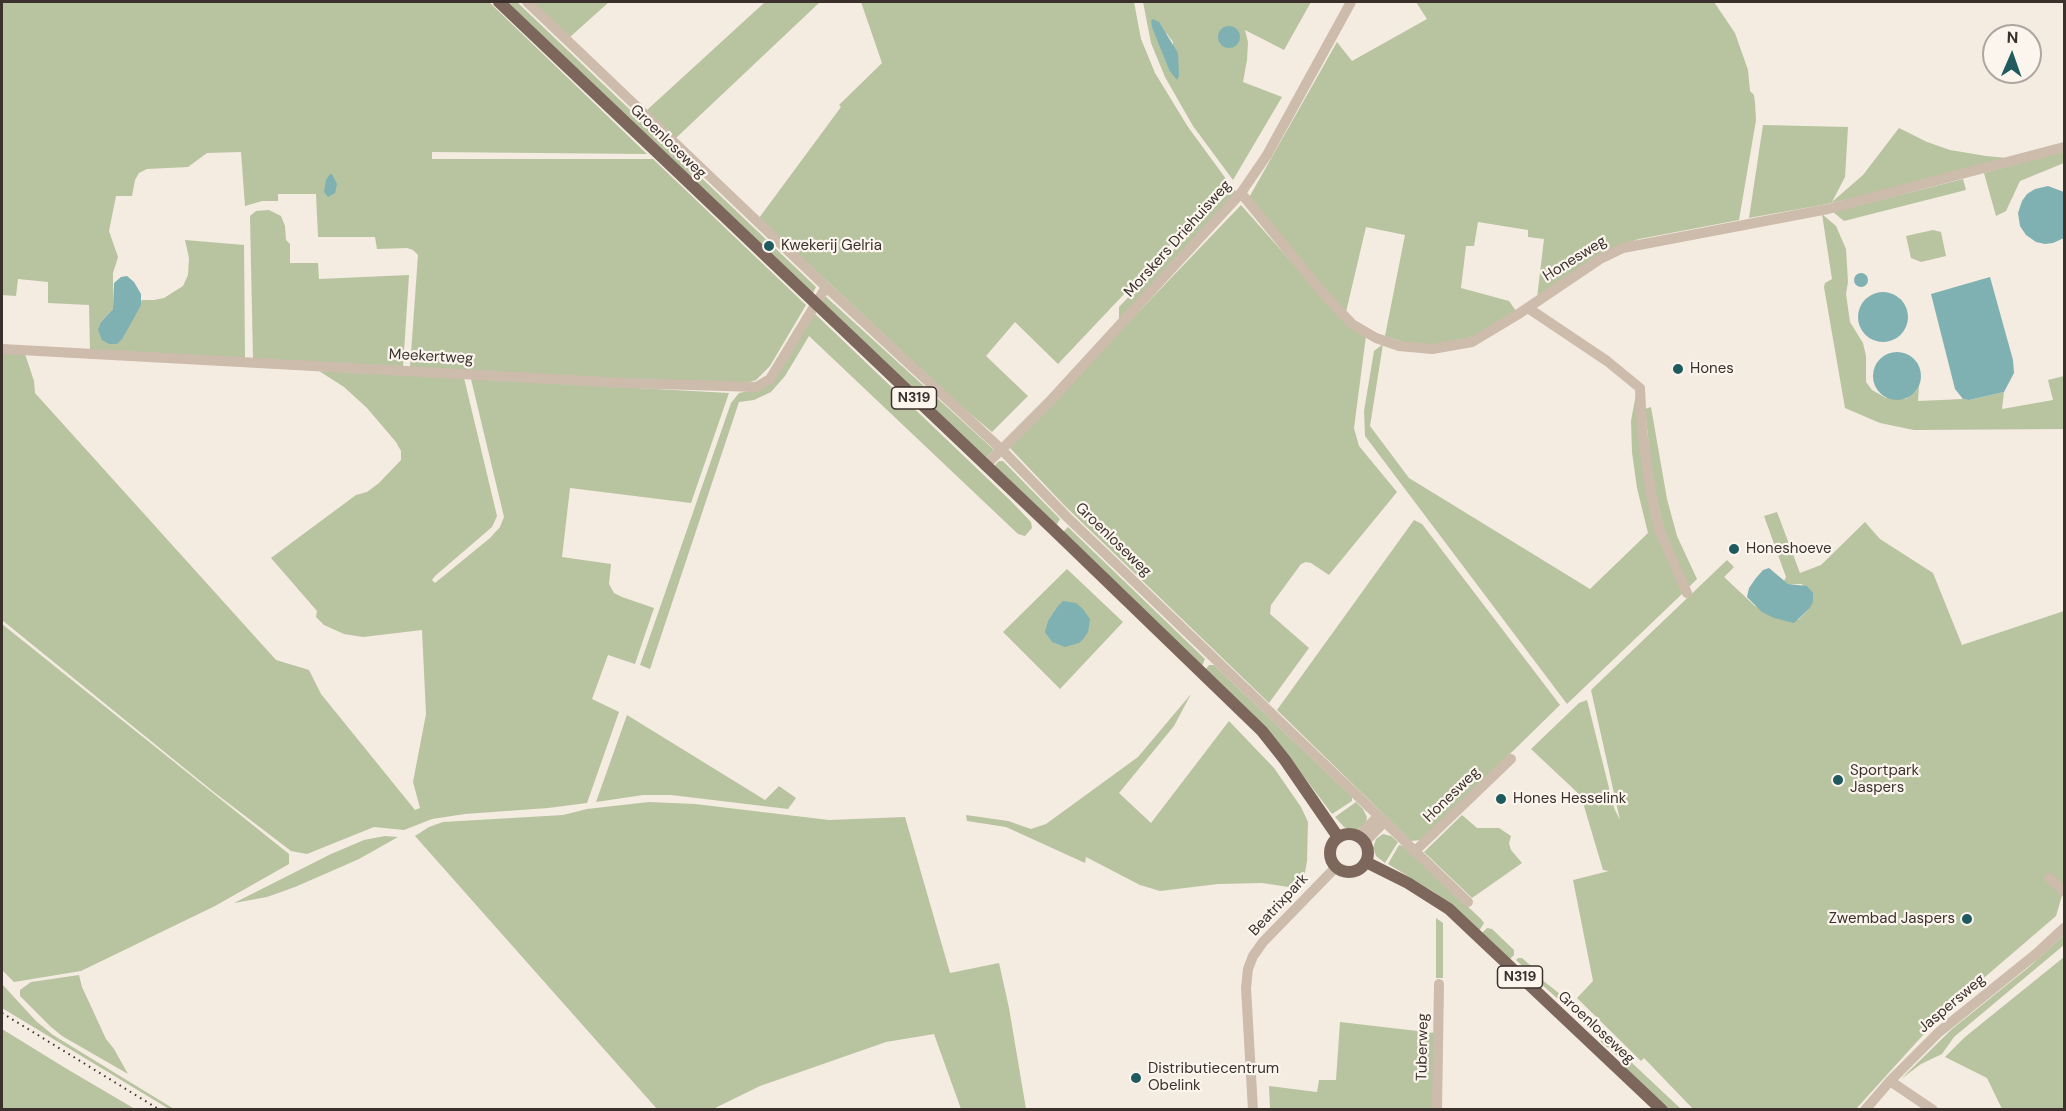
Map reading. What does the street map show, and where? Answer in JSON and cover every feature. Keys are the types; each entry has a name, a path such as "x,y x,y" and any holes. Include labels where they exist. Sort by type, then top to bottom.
{"main road":[{"name":"Groenloseweg","path":"499,2 1262,731 1338,837"},
{"path":"1348,834 1362,839 1369,850 1366,862 1360,870 1350,873 1336,867 1331,859 1330,849 1338,837 1348,834"},
{"name":"Groenloseweg","path":"1366,862 1408,883 1449,909 1662,1110"}],"street":[{"name":"Groenloseweg","path":"527,2 826,287 1001,449 1075,526 1468,902"},
{"name":"Morskers Driehuisweg","path":"985,466 1051,400 1241,193 1267,155 1351,2"},
{"name":"Honesweg","path":"1241,193 1336,308 1352,324 1386,342 1413,348 1455,346 1472,342 1600,260 1623,248 1828,209 2064,147"},
{"path":"815,304 826,287"},
{"name":"Meekertweg","path":"2,349 625,384 756,387 770,379 815,304"},
{"path":"1528,308 1607,361 1640,388 1642,430 1652,500 1659,529 1688,593"},
{"name":"Honesweg","path":"1414,852 1511,759"},
{"path":"1362,839 1381,819"},
{"name":"Beatrixpark","path":"1253,1110 1246,980 1253,956 1263,942 1336,867"},
{"path":"2049,878 2064,891"},
{"name":"Jaspersweg","path":"1865,1110 1890,1081 1960,1014 2036,954 2064,928"},
{"name":"Tuberweg","path":"1437,1110 1439,984"},
{"path":"1890,1081 1933,1110"}],"green space":[{"path":"2,2 489,2 647,154 432,152 432,159 653,159 806,305 770,366 756,380 741,385 410,367 418,255 407,248 377,249 375,237 318,237 316,194 278,194 278,201 262,201 245,206 241,152 207,153 188,167 147,169 139,173 135,180 132,196 116,196 109,231 118,257 113,273 113,309 101,322 123,338 142,300 164,298 183,286 188,275 189,258 185,240 244,245 245,358 90,350 89,305 48,303 48,282 18,279 16,296 2,295"},
{"path":"503,2 517,2 816,287 811,297"},
{"path":"532,2 609,2 570,37"},
{"path":"765,2 820,2 676,138 647,110"},
{"path":"861,2 1134,2 1141,39 1155,73 1188,127 1229,183 1058,364 1015,322 986,356 1028,396 992,432 961,406 759,218 841,107 839,105 882,63"},
{"path":"1143,2 1311,2 1284,50 1245,30 1248,42 1243,82 1282,97 1233,180 1193,126 1165,77 1151,43","holes":["1151,21 1173,42 1169,70"]},
{"path":"1416,2 1714,2 1735,33 1748,70 1750,91 1754,95 1755,103 1756,120 1739,220 1639,239 1624,244 1537,298 1544,239 1528,237 1528,230 1478,222 1474,246 1466,246 1461,288 1509,301 1516,311 1476,335 1439,345 1403,342 1385,336 1405,235 1366,227 1346,312 1247,201 1337,42 1352,61 1427,19"},
{"path":"1763,125 1848,127 1845,177 1832,202 1863,175 1899,128 1950,150 2007,158 1870,194 1822,205 1749,218"},
{"path":"2064,151 2064,163 2020,181 2006,211 1996,216 1984,173"},
{"path":"1963,179 1966,190 1844,221 1833,212"},
{"path":"1233,188 1237,193 1119,319 1119,307"},
{"path":"1241,205 1342,319 1366,336 1354,428 1359,446 1397,492 1329,575 1311,563 1301,564 1271,605 1270,614 1309,648 1269,703 1065,506 1009,447"},
{"path":"269,210 281,216 285,226 286,240 290,244 290,263 318,263 319,279 409,275 403,367 253,359 250,216 256,211"},
{"path":"1822,214 1836,226 1846,249 1848,282 1846,294 1850,322 1863,343 1866,356 1866,382 1872,390 1886,398 1906,399 1916,391 1919,385 1918,401 1969,400 2004,392 2002,409 2053,400 2048,380 2064,376 2064,429 1914,430 1880,423 1845,408 1824,287 1825,283 1832,279"},
{"path":"1933,230 1941,232 1946,256 1921,262 1911,258 1906,236"},
{"path":"823,294 994,450 985,459 817,302"},
{"path":"812,311 1011,501 1031,522 1032,528 1025,536 1018,534 809,336 785,376 771,392 754,400 739,402 650,669 640,665 731,403 739,393 758,389"},
{"path":"1383,344 1370,426 1409,478 1590,589 1648,533 1637,488 1632,452 1631,421 1636,394 1640,448 1683,593 1567,704 1365,436 1364,411 1374,351"},
{"path":"2,353 25,354 34,381 35,393 276,660 309,670 321,694 415,810 420,808 413,782 426,714 422,630 363,637 344,634 324,625 316,617 317,611 271,558 356,495 367,492 379,483 401,460 401,451 396,442 367,408 344,387 319,371 464,378 497,516 492,527 435,576 432,580 435,583 490,538 500,527 504,517 471,379 729,393 691,503 570,488 562,557 611,564 609,584 614,593 654,608 635,664 608,655 592,699 619,712 587,803 465,814 432,819 404,830 374,827 307,854 291,851 215,793 2,620"},
{"path":"1651,407 1667,499 1677,536 1697,579 1689,587 1666,537 1653,485 1645,409"},
{"path":"999,461 1003,461 1060,519 1055,526 993,467"},
{"name":"Sportpark Jaspers","path":"1777,512 1800,573 1821,565 1865,522 1880,539 1933,573 1962,645 2064,611 2064,889 2056,916 1943,1013 1856,1109 1693,1109 1644,1058 1641,1061 1577,998 1593,981 1573,880 1609,871 1603,870 1581,796 1531,749 1579,703 1587,700 1614,808 1620,820 1591,690 1727,560 1734,567 1724,577 1755,606 1793,622 1799,619 1809,609 1802,584 1788,584 1784,581 1786,577 1764,516"},
{"path":"1414,520 1422,524 1560,705 1422,840 1411,841 1277,710"},
{"path":"1068,527 1205,659 1202,666 1062,533"},
{"path":"1067,569 1123,622 1060,689 1003,632"},
{"path":"2,624 289,854 289,864 215,906 81,971 14,982 2,970"},
{"path":"1209,665 1214,665 1352,797 1352,801 1332,814 1280,745 1205,670"},
{"path":"1191,694 1174,726 1119,793 1151,823 1229,721 1274,768 1301,807 1308,822 1307,861 1302,889 1262,883 1218,884 1160,891 1140,885 1086,857 1085,863 1006,827 967,821 966,815 1008,821 1031,829 1046,824 1138,757"},
{"path":"627,715 765,800 779,786 796,798 788,809 671,795 643,795 596,802"},
{"path":"649,802 695,804 829,820 905,817 950,973 999,963 1026,1109 961,1109 934,1034 886,1042 760,1086 713,1109 657,1109 415,836 443,822 563,815 587,809"},
{"path":"1356,802 1367,817 1366,823 1357,830 1350,830 1335,817"},
{"path":"1462,815 1477,828 1499,828 1511,836 1509,843 1511,850 1522,863 1472,898 1424,852"},
{"path":"1383,834 1391,836 1398,842 1385,863 1376,856 1373,848 1376,839"},
{"path":"385,836 398,837 359,859 295,887 267,897 234,903 331,854 364,840"},
{"path":"1399,845 1403,846 1481,919 1484,923 1479,931 1434,892 1388,864"},
{"path":"1436,918 1443,923 1443,978 1436,978"},
{"path":"1487,928 1492,929 1514,950 1514,955 1510,959 1482,933"},
{"path":"2064,935 2064,945 1954,1037 1942,1054 1921,1064 1901,1079 1952,1029 2029,967"},
{"path":"2064,957 2064,1109 2002,1109 1987,1078 1945,1057 1965,1037"},
{"path":"1522,958 1538,972 1539,976 1536,979 1516,960"},
{"path":"79,975 82,987 106,1039 128,1074 62,1036 20,996 20,990 31,982"},
{"path":"1541,979 1560,994 1560,1001 1538,981"},
{"path":"2,984 36,1021 53,1035 174,1109 169,1109 2,1008"},
{"path":"1340,1022 1435,1033 1434,1109 1270,1109 1269,1086 1317,1092 1319,1080 1336,1080"},
{"path":"2,1029 67,1069 135,1109 2,1109"},
{"path":"1607,1039 1622,1053 1622,1060 1600,1041"},
{"path":"1627,1061 1631,1062 1681,1109 1668,1109 1621,1066"}],"water":[{"path":"1153,19 1159,22 1178,53 1179,76 1177,80 1169,70 1152,27"},
{"path":"1229,26 1237,29 1240,37 1237,45 1229,48 1221,45 1218,37 1221,29"},
{"path":"330,174 337,184 335,193 328,197 324,192 326,180"},
{"path":"2048,186 2064,192 2064,238 2045,244 2036,242 2026,235 2020,226 2018,213 2027,194 2035,189"},
{"path":"1858,273 1864,273 1868,280 1864,287 1858,287 1854,283 1854,277"},
{"path":"127,276 134,282 141,294 141,305 123,338 117,344 109,344 102,340 98,330 101,322 113,309 114,283 121,277"},
{"path":"1990,277 2013,360 2014,373 2004,392 1969,400 1963,399 1955,389 1931,294"},
{"path":"1883,292 1892,294 1903,303 1908,317 1906,326 1897,337 1883,342 1874,340 1863,331 1858,317 1860,308 1869,297"},
{"path":"1892,352 1902,352 1914,359 1921,371 1921,381 1914,393 1902,400 1892,400 1877,389 1873,381 1873,371 1884,356"},
{"path":"1769,568 1788,584 1807,586 1813,593 1813,602 1809,609 1794,623 1762,612 1747,597 1749,588 1756,578 1763,570"},
{"path":"1063,601 1076,603 1090,619 1088,632 1084,638 1079,643 1065,647 1052,642 1045,632 1048,621"}],"railway":[{"path":"2,1013 160,1110"}],"place":[{"name":"Kwekerij Gelria","path":"769,246"},
{"name":"Hones","path":"1678,369"},
{"name":"Honeshoeve","path":"1734,549"},
{"name":"Sportpark Jaspers","path":"1838,780"},
{"name":"Hones Hesselink","path":"1501,799"},
{"name":"Zwembad Jaspers","path":"1967,919"},
{"name":"Distributiecentrum Obelink","path":"1136,1078"}]}
